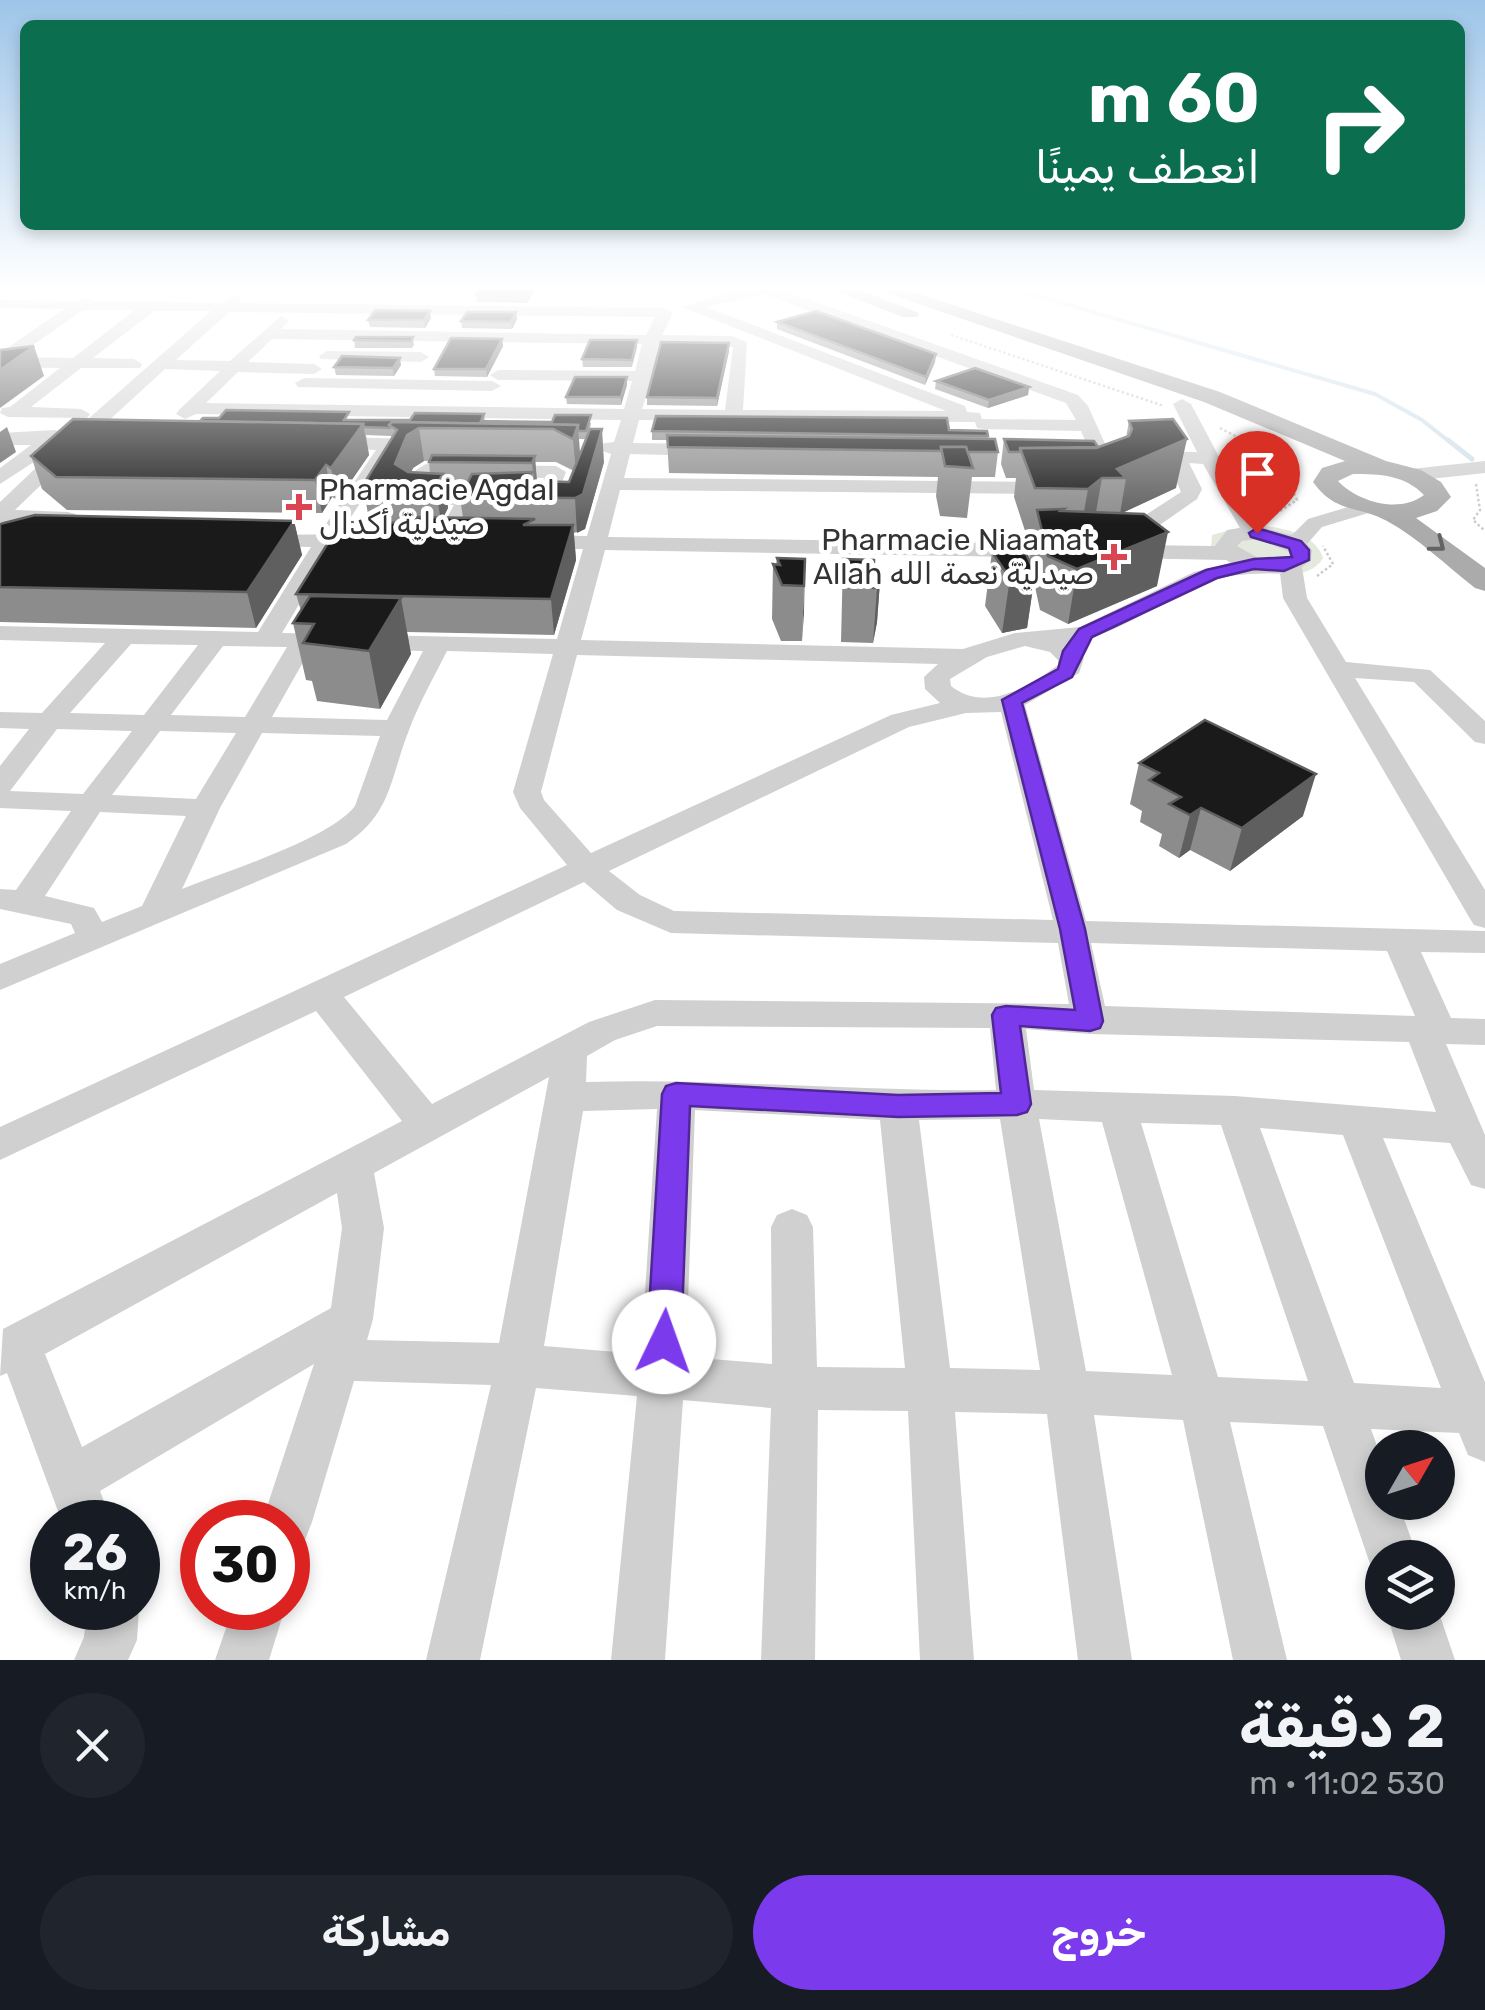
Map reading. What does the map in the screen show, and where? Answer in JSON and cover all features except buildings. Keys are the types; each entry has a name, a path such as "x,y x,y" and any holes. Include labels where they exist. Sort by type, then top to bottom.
{"main road":[{"path":"1073,367 1248,430 1379,508 1485,582"},
{"path":"1120,367 1224,402 1381,468 1410,475 1485,551"},
{"path":"1332,483 1352,467 1381,468"},
{"path":"1379,508 1431,500"}],"street":[{"path":"7,412 70,367"},
{"path":"0,478 51,440 130,367"},
{"path":"0,515 157,367"},
{"path":"224,367 329,367"},
{"path":"363,444 414,367"},
{"path":"479,414 502,367"},
{"path":"550,415 568,367"},
{"path":"647,367 528,792 530,802 586,866 626,904 671,922 1485,942"},
{"path":"733,416 737,367"},
{"path":"845,367 978,420 991,445"},
{"path":"612,484 1077,488 1110,479 1093,456 1079,406 1062,394 986,367"},
{"path":"169,430 234,368"},
{"path":"315,369 402,385 565,375 645,376"},
{"path":"278,409 315,369"},
{"path":"1182,404 1212,458 1245,545 1295,581 1337,668 1485,917"},
{"path":"190,408 383,414 733,416 824,425 978,420 1087,426"},
{"path":"7,412 81,414"},
{"path":"0,439 108,440"},
{"path":"307,443 446,445"},
{"path":"266,638 390,444"},
{"path":"510,470 521,447"},
{"path":"581,448 732,450"},
{"path":"1093,456 1212,458"},
{"path":"1104,540 1190,494 1192,489 1176,457"},
{"path":"426,470 510,470 556,472 548,496 412,496 426,470"},
{"path":"1410,475 1482,477"},
{"path":"1431,500 1482,477"},
{"path":"900,721 937,688 941,672 1015,640 1086,633 1207,576 1332,483"},
{"path":"453,533 485,498"},
{"path":"1295,581 1316,523 1379,508"},
{"path":"0,515 94,528 0,535"},
{"path":"237,530 380,533"},
{"path":"504,535 1245,545"},
{"path":"599,537 1104,540 1245,545 1295,581"},
{"path":"1207,576 1248,584 1295,581"},
{"path":"0,633 973,657"},
{"path":"0,1142 900,721 1012,700 1065,673 1086,633"},
{"path":"0,785 49,721 125,635"},
{"path":"94,938 82,916 12,900 90,805 217,637"},
{"path":"156,912 204,808 305,638"},
{"path":"1037,640 1058,646 1071,658"},
{"path":"0,978 336,837 358,822 369,806 396,728 440,642"},
{"path":"873,654 968,706 1024,744"},
{"path":"1337,668 1421,675 1485,736"},
{"path":"1012,700 1072,929 1090,1021"},
{"path":"0,720 258,722 396,728"},
{"path":"0,799 204,808"},
{"path":"1399,939 1462,1129 1485,1174"},
{"path":"322,994 427,1125"},
{"path":"80,1500 10,1349 627,1020 682,1010 1006,1015 1090,1021 1485,1032"},
{"path":"1006,1015 1017,1104 1068,1392 1106,1660"},
{"path":"453,1660 518,1365 566,1097 569,1048"},
{"path":"566,1097 676,1094 898,1106 1017,1104 1235,1111 1462,1129"},
{"path":"638,1660 662,1377 676,1094"},
{"path":"898,1106 930,1389 948,1660"},
{"path":"1118,1109 1201,1397 1260,1660"},
{"path":"1235,1111 1387,1540"},
{"path":"82,1500 346,1340 518,1365 795,1388 1201,1397 1481,1420 1357,1122"},
{"path":"293,1500 346,1340 363,1228 353,1165"},
{"path":"788,1660 795,1388 792,1226"},
{"path":"101,1660 111,1630"},
{"path":"242,1660 252,1630"},
{"path":"1418,1630 1428,1660"}],"path":[{"path":"1482,477 1480,510 1473,520 1485,531"},
{"path":"1295,581 1311,591 1310,580 1333,564 1321,544 1323,539"}],"shaded area":[{"path":"1249,525 1281,528 1302,536 1311,541 1323,558 1314,568 1301,573 1268,573 1235,563 1211,549 1212,535"}],"waterway":[{"path":"1284,367 1375,394 1422,420 1451,443"},
{"path":"1448,440 1472,459"}],"place":[{"name":"Pharmacie Agdal صيدلية أكدال","path":"299,507"},
{"name":"Pharmacie Niaamat Allah صيدلية نعمة الله","path":"1114,557"}],"route":[{"path":"664,1342 676,1094 898,1106 1017,1104 1006,1015 1090,1021 1072,929 1012,700 1065,673 1076,645 1086,633 1202,577 1254,564 1284,566 1300,560 1301,550 1295,544 1257,533"}]}
